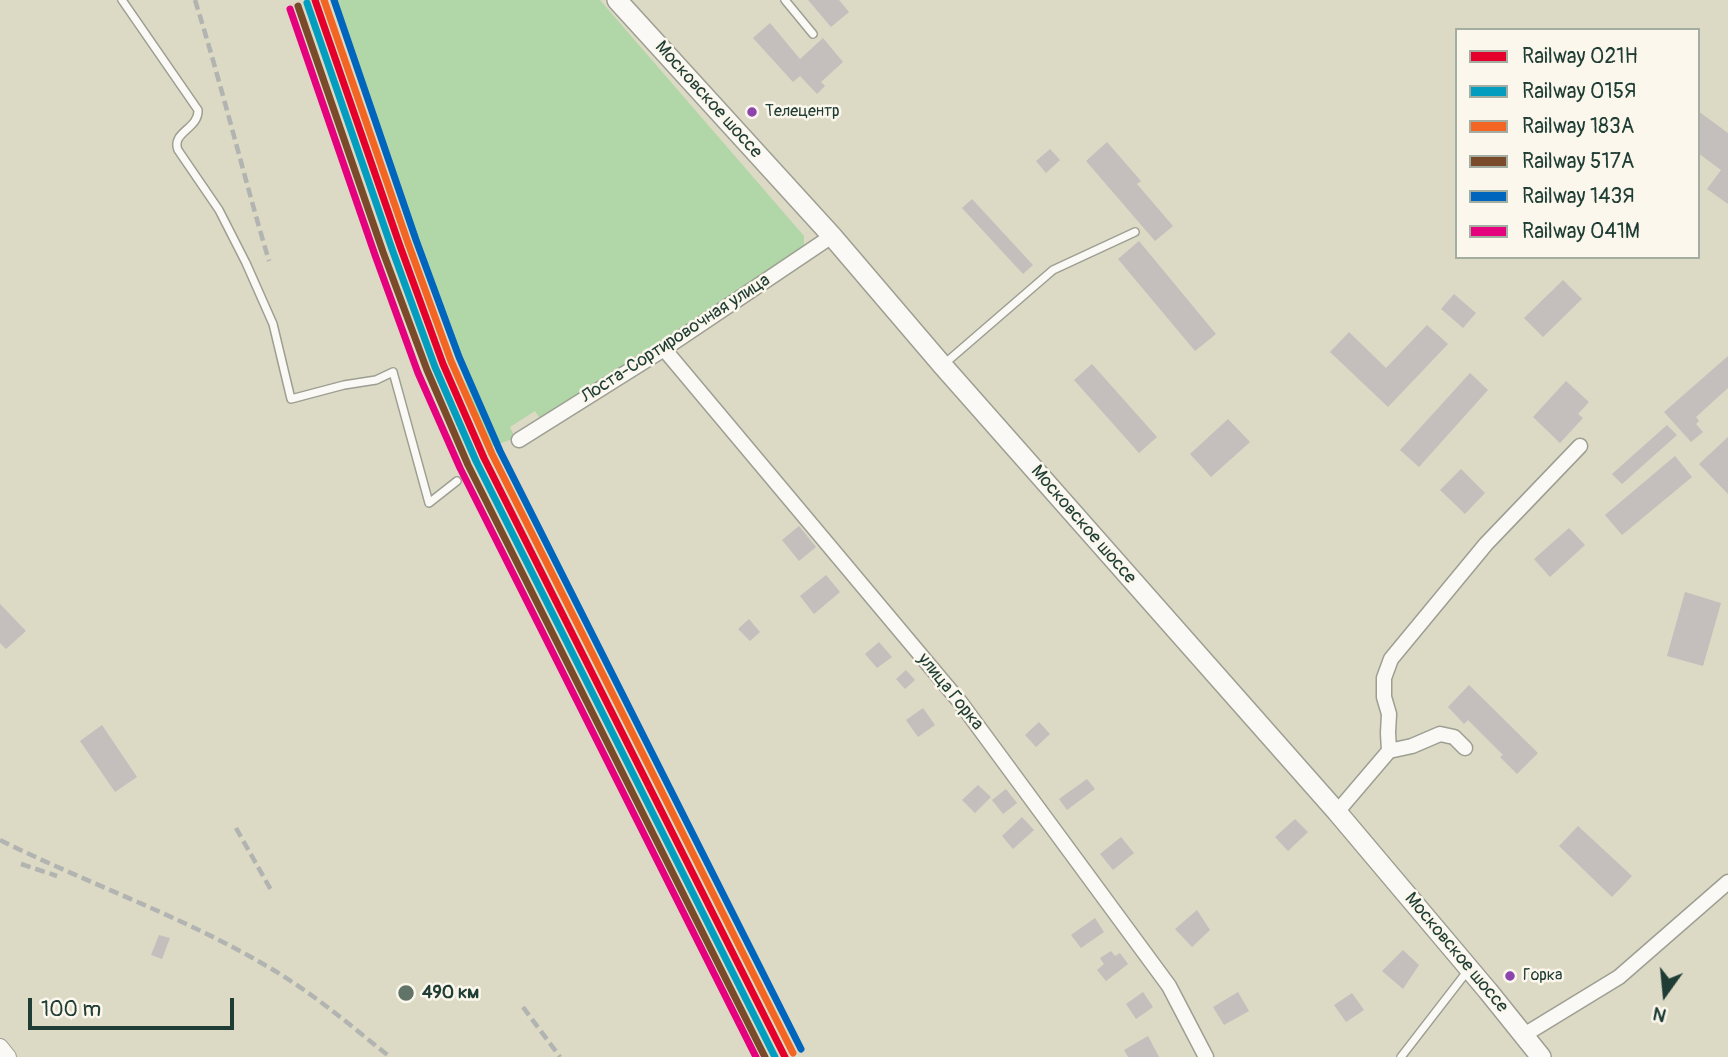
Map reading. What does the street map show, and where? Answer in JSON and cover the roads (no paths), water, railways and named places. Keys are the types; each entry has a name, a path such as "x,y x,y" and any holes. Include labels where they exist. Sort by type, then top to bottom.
{"main road":[{"name":"Московское шоссе","path":"617,0 832,236 1337,813 1541,1057"}],"street":[{"name":"Лоста-Сортировочная улица","path":"520,440 664,349 832,236"},
{"name":"улица Горка","path":"664,349 960,702 1169,986 1206,1057"},
{"path":"1389,751 1390,714 1384,697 1384,678 1391,659 1486,544 1580,446"},
{"path":"1337,813 1389,751 1412,746 1440,734 1454,737 1465,748"},
{"path":"1524,1035 1619,977 1728,883"},
{"path":"0,1047 8,1057"}],"lane":[{"path":"121,0 198,110 195,123 178,138 176,144 219,210 246,263 273,324 292,399 344,385 376,380 393,372 429,503 457,481"},
{"path":"785,0 813,34"},
{"path":"943,366 1053,270 1135,232"},
{"path":"1401,1057 1469,969"}],"railway":[{"path":"195,0 269,261"},
{"path":"236,828 271,890"},
{"path":"0,840 238,950 301,988 390,1057"},
{"path":"21,864 57,876"},
{"path":"523,1007 560,1057"}],"rail line":[{"name":"021Н","path":"315,0 443,364 484,458 785,1057"},
{"name":"183А","path":"324,0 451,361 492,454 793,1053"},
{"name":"143Я","path":"334,0 459,357 500,451 801,1049"},
{"name":"015Я","path":"307,3 435,367 476,461 775,1057"},
{"name":"517А","path":"298,6 383,252 427,370 468,465 765,1057"},
{"name":"041М","path":"290,9 418,373 460,468 756,1057"}],"place":[{"name":"Телецентр","path":"752,112"},
{"name":"Горка","path":"1510,976"},
{"name":"490 км","path":"406,993"}]}
